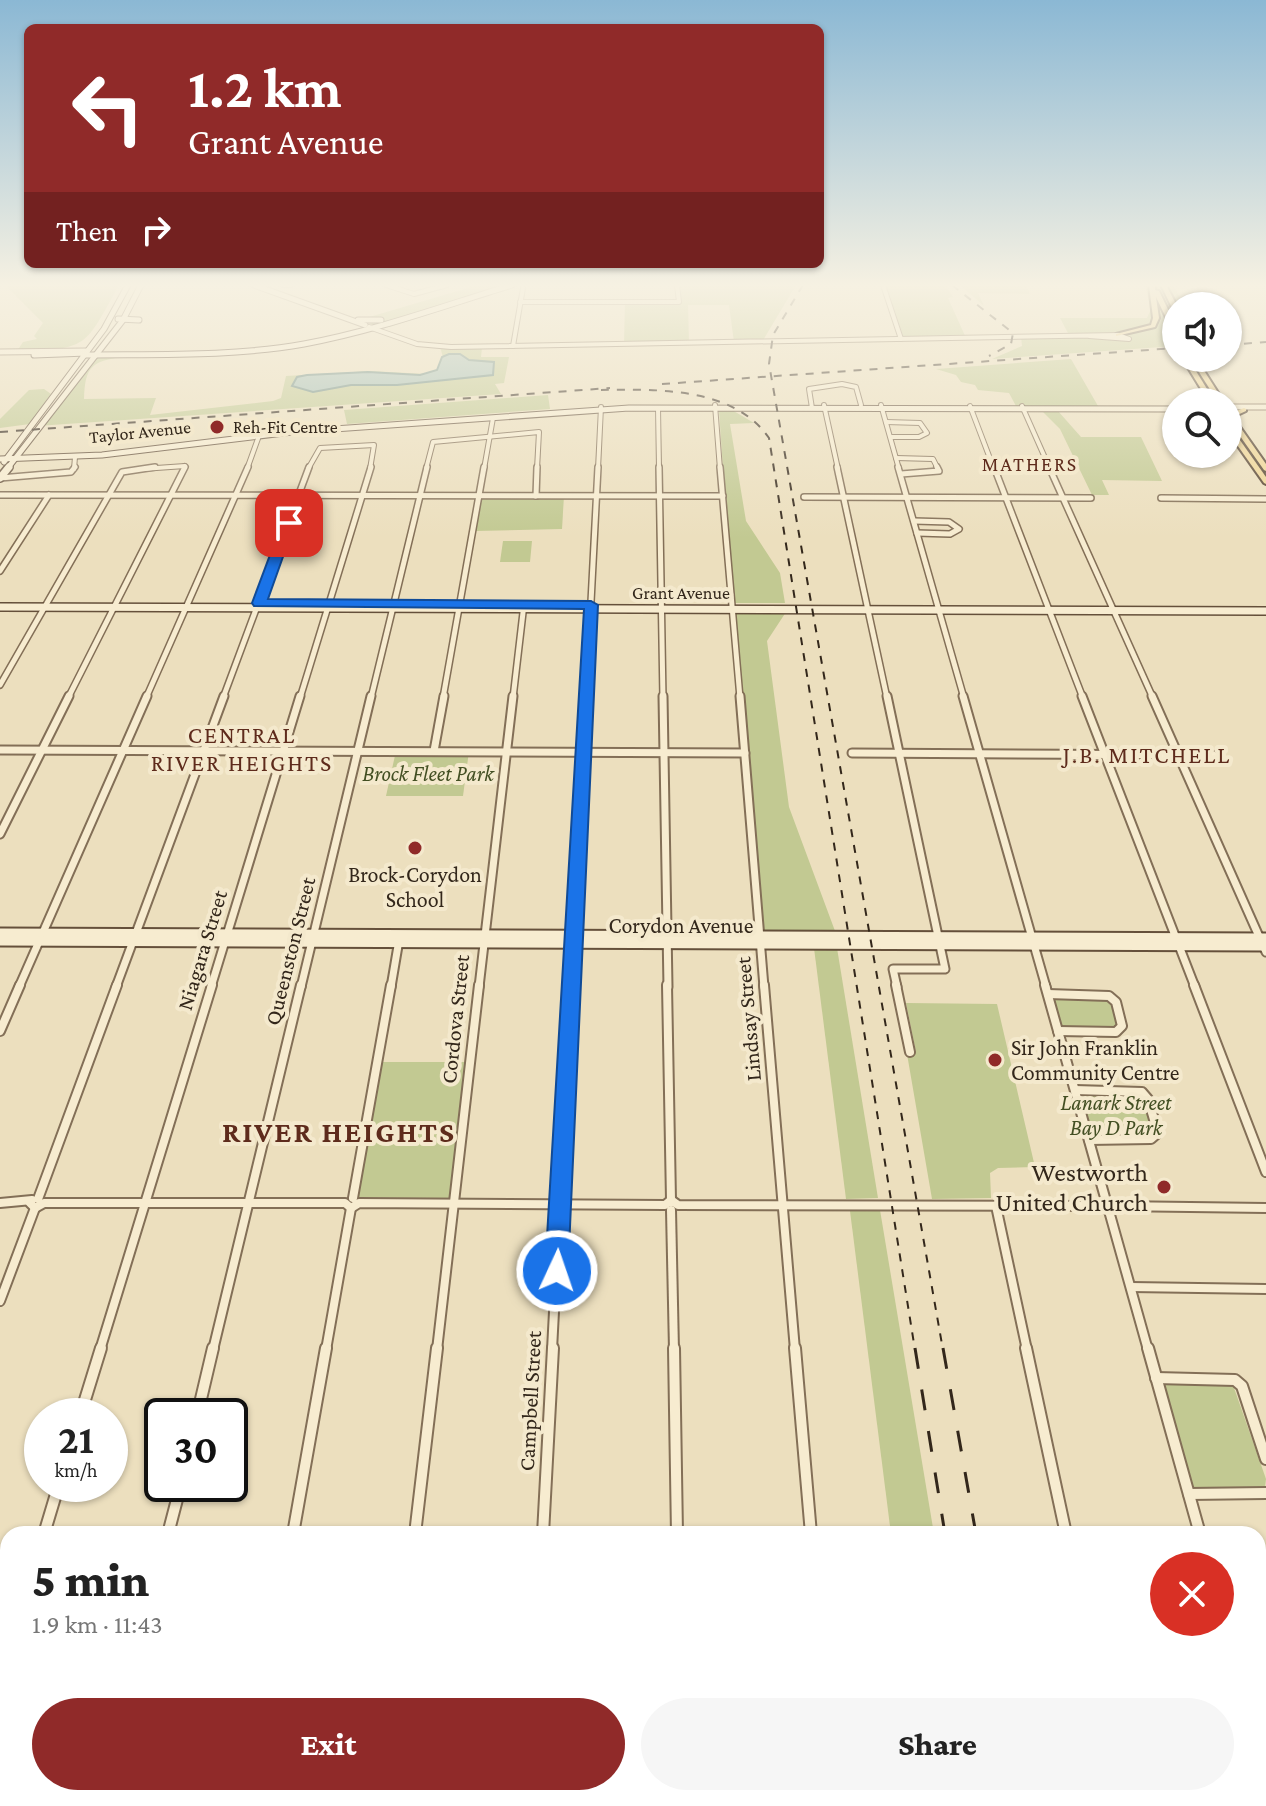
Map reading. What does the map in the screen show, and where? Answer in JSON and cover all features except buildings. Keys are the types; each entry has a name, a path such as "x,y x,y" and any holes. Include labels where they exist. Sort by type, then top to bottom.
{"main road":[{"path":"0,478 5,461 72,369"},
{"path":"5,461 24,448 83,369"},
{"path":"1196,372 1209,388"},
{"name":"Taylor Avenue","path":"5,461 75,457 260,434 601,408 715,406"},
{"name":"Taylor Avenue","path":"825,407 882,407"},
{"name":"Taylor Avenue","path":"5,461 379,423 601,408 1162,408"},
{"path":"1242,434 1266,469"},
{"path":"1242,447 1266,482"},
{"path":"24,448 52,454"},
{"path":"5,461 32,459"},
{"name":"Grant Avenue","path":"0,605 1266,609"},
{"name":"Corydon Avenue","path":"0,933 42,937 1033,940 1264,944"},
{"name":"Corydon Avenue","path":"0,941 42,937"}],"street":[{"path":"812,407 809,389 848,384 856,387 861,405"},
{"name":"Lindsay Street","path":"715,406 810,1526"},
{"path":"825,407 945,969 893,969 910,1052"},
{"path":"882,407 1198,1526"},
{"path":"970,407 1266,1172"},
{"path":"1023,407 1264,944"},
{"name":"Campbell Street","path":"543,1526 601,408"},
{"path":"658,408 677,1526"},
{"path":"1243,408 1266,408"},
{"path":"434,751 493,418"},
{"path":"886,422 920,423 927,433 919,437 891,437"},
{"name":"Taylor Avenue","path":"368,427 379,423"},
{"path":"0,1031 188,606 260,434"},
{"path":"490,435 541,434 536,496"},
{"name":"Queenston Street","path":"201,1398 435,440 490,435"},
{"name":"Niagara Street","path":"85,1398 329,606 376,449 374,445 317,449 299,495"},
{"path":"0,478 71,472 75,467 75,457"},
{"path":"896,458 933,459 939,471 901,474"},
{"path":"0,685 124,471 184,465 173,495 0,834"},
{"path":"0,495 723,496"},
{"path":"0,571 49,495"},
{"path":"0,1301 299,495"},
{"path":"804,497 1091,498"},
{"path":"1161,498 1266,499"},
{"path":"914,521 949,522 959,529 952,533 917,533"},
{"name":"Cordova Street","path":"416,1526 523,606"},
{"path":"0,750 745,753"},
{"path":"852,753 1213,755"},
{"path":"294,1526 400,938"},
{"path":"1048,994 1113,998 1122,1026 1116,1032 1058,1031"},
{"path":"1075,1090 1142,1092 1148,1099 1158,1133 1151,1139 1089,1140"},
{"path":"0,1203 1266,1208"},
{"path":"996,1206 1064,1526"},
{"path":"1131,1287 1266,1289"},
{"path":"1156,1378 1235,1380 1242,1386 1266,1459"},
{"path":"1189,1494 1266,1493"},
{"path":"46,1526 54,1502"},
{"path":"170,1526 176,1502"}],"green space":[{"path":"81,369 91,369 86,379 84,399 156,398 150,415 273,401 281,398 286,376 370,371 427,374 437,370 507,369 504,383 495,384 501,394 37,426"},
{"path":"937,369 1077,369 1098,406 1016,406 1009,393 978,390 975,385 961,382 956,375"},
{"path":"44,389 51,394 30,424 0,428 0,419 29,390"},
{"path":"548,395 550,409 347,424 344,410"},
{"path":"719,410 732,410 754,423 730,424 746,521 780,573 785,603 732,603"},
{"path":"1042,411 1058,411 1081,437 1141,437 1162,481 1102,480 1109,495 1092,495 1060,429"},
{"path":"480,495 564,496 562,529 474,531"},
{"path":"503,541 532,541 530,562 500,562"},
{"path":"733,612 786,612 767,641 789,807 835,931 761,931"},
{"name":"Brock Fleet Park","path":"396,751 469,751 463,796 386,796"},
{"path":"814,948 837,948 878,1198 846,1199"},
{"path":"1048,994 1113,998 1122,1030 1058,1031"},
{"path":"906,1003 997,1004 1035,1167 998,1168 990,1173 991,1198 932,1199 907,1054 916,1052"},
{"path":"377,1062 470,1062 454,1204 352,1203"},
{"name":"Lanark Street Bay D Park","path":"1075,1090 1142,1092 1156,1137 1089,1140"},
{"path":"880,1210 933,1526 890,1526 850,1211"},
{"path":"1161,1382 1233,1385 1266,1479 1265,1487 1193,1491"}],"water":[{"path":"493,369 493,375 397,385 351,385 313,392 292,386 297,377 307,375 368,372 420,375 437,370"}],"railway":[{"path":"770,369 771,376"},
{"path":"771,376 872,369"},
{"path":"662,384 771,376"},
{"path":"771,376 943,1350"},
{"path":"0,432 610,388"},
{"path":"601,390 670,391 715,400 754,421 769,438 915,1350"},
{"path":"915,1348 944,1526"},
{"path":"943,1348 975,1526"}],"place":[{"name":"Reh-Fit Centre","path":"217,427"},
{"name":"Brock-Corydon School","path":"415,848"},
{"name":"Sir John Franklin Community Centre","path":"995,1060"},
{"name":"Westworth United Church","path":"1164,1187"}],"district":[{"name":"MATHERS","path":"1030,464"},
{"name":"CENTRAL RIVER HEIGHTS","path":"242,748"},
{"name":"J.B. MITCHELL","path":"1147,754"},
{"name":"RIVER HEIGHTS","path":"339,1131"}],"route":[{"path":"289,523 259,603 591,605 557,1271"}]}
